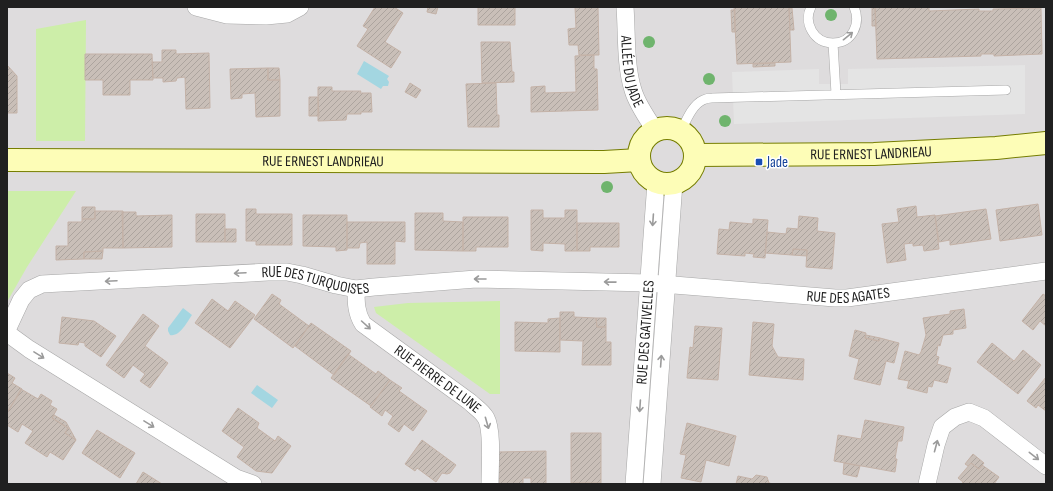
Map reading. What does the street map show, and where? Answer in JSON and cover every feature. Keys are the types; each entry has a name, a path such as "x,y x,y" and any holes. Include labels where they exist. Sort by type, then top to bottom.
{"street":[{"path":"196,7 227,15 266,16 287,14 300,7"},
{"name":"ALLÉE DU JADE","path":"625,7 629,74 641,108 655,130"},
{"path":"664,127 681,131 689,137 696,155 694,165 690,173 683,179 665,182 648,176 642,169 639,160 639,151 642,142 655,130 664,127"},
{"name":"RUE ERNEST LANDRIEAU","path":"696,155 874,154 996,148 1046,143"},
{"name":"RUE ERNEST LANDRIEAU","path":"7,160 604,162 639,160"},
{"name":"RUE DES GATIVELLES","path":"634,484 648,283 665,182"},
{"name":"RUE DES GATIVELLES","path":"652,484 667,284 665,182"},
{"name":"RUE DES AGATES","path":"648,283 847,298 1046,271"},
{"name":"RUE DES TURQUOISES","path":"253,484 236,478 29,349 7,331 21,300 29,290 42,284 281,272 302,275 356,289 476,279 648,283"},
{"name":"RUE PIERRE DE LUNE","path":"356,289 358,316 363,324 470,402 480,410 486,418 490,432 490,484"},
{"path":"927,484 936,444 942,426 955,417 969,412 984,418 1046,466"}],"lane":[{"path":"811,7 808,18 813,33 826,42 833,43 849,37 854,30 857,23 857,14 854,7"},
{"path":"833,43 836,94"},
{"path":"681,131 695,106 703,100 712,98 1006,90"}],"shaded area":[{"path":"7,7 1046,7 1046,484 7,484"},
{"path":"1025,65 1025,114 734,124 732,72 819,69 819,84 848,84 848,69"}],"green space":[{"path":"86,20 85,141 36,141 36,29"},
{"path":"7,191 76,191 27,267 7,302"},
{"path":"500,301 500,394 490,394 376,313 374,307 408,303"}],"water":[{"path":"364,61 389,76 387,79 389,82 388,86 383,86 381,89 357,74"},
{"path":"183,308 192,315 177,334 170,335 168,328"},
{"path":"257,385 278,400 272,408 251,393"}],"building":[{"path":"375,7 394,7 403,13 385,42 401,52 391,68 357,46 368,29 363,26"},
{"path":"428,7 438,7 436,14 427,12"},
{"path":"478,7 515,7 515,25 478,25"},
{"path":"575,7 598,7 599,55 579,55 578,45 569,45 568,29 576,28"},
{"path":"734,7 789,7 791,62 737,64"},
{"path":"872,7 875,7 876,26 872,26"},
{"path":"875,7 929,7 929,11 979,9 979,11 993,11 993,9 1041,8 1042,54 994,56 994,54 981,54 981,56 877,59"},
{"path":"789,8 792,8 794,30 790,30"},
{"path":"731,10 735,10 735,32 732,32"},
{"path":"481,42 510,42 514,82 482,83"},
{"path":"162,50 176,50 176,54 209,53 210,108 186,109 185,77 177,78 176,81 163,82 163,78 153,78 152,62 162,62"},
{"path":"85,54 152,54 153,80 130,80 130,95 103,95 103,80 85,80"},
{"path":"594,55 594,69 597,69 598,110 531,112 531,87 545,86 545,93 576,92 575,56"},
{"path":"775,63 775,66 753,67 753,64"},
{"path":"7,65 17,76 17,113 7,113"},
{"path":"268,68 279,68 280,80 268,80"},
{"path":"268,68 268,80 280,80 280,116 256,117 255,93 242,94 242,98 231,99 230,69"},
{"path":"410,83 421,90 416,98 405,92"},
{"path":"496,83 499,127 468,127 466,84"},
{"path":"318,87 332,87 332,91 361,91 360,93 371,93 372,112 347,114 346,120 318,121"},
{"path":"309,97 318,97 319,116 309,116"},
{"path":"1038,204 1042,235 1000,241 996,210"},
{"path":"916,206 917,217 935,215 939,249 924,251 923,245 913,246 913,243 904,244 906,260 887,263 882,224 899,222 897,209"},
{"path":"82,207 95,207 95,219 82,219"},
{"path":"246,209 256,209 256,214 292,214 292,245 256,245 256,241 246,241"},
{"path":"986,209 991,239 950,245 950,240 939,242 935,216"},
{"path":"531,210 543,210 543,218 565,218 565,210 577,210 577,251 565,251 565,244 543,243 543,251 531,250"},
{"path":"95,211 123,211 123,248 103,248 103,251 84,252 84,259 56,260 56,246 68,246 68,222 82,222 82,219 95,219"},
{"path":"122,212 136,212 136,216 172,215 172,247 123,248"},
{"path":"415,213 443,213 443,221 463,222 463,251 415,250"},
{"path":"196,214 225,214 225,242 196,242"},
{"path":"303,215 347,215 347,250 336,251 336,247 303,246"},
{"path":"799,216 818,218 817,231 835,233 832,269 806,267 807,250 793,249 792,255 765,253 767,232 786,234 787,228 798,229"},
{"path":"463,217 508,217 508,247 476,247 476,251 463,251"},
{"path":"753,219 768,220 765,258 753,257 754,254 745,253 745,256 717,254 719,229 729,230 730,222 753,224"},
{"path":"347,222 405,222 405,242 395,241 395,264 367,264 367,242 360,243 359,248 347,248"},
{"path":"577,223 619,223 619,247 590,247 590,251 577,251"},
{"path":"225,229 236,229 236,242 225,242"},
{"path":"793,249 807,250 807,256 792,255"},
{"path":"103,251 102,259 84,259 84,252"},
{"path":"272,294 281,300 279,304 309,326 293,348 254,319"},
{"path":"1043,294 1046,296 1046,326 1040,321 1033,330 1022,321"},
{"path":"212,299 228,311 235,301 255,315 230,348 195,323"},
{"path":"964,309 966,328 953,330 953,334 943,335 940,346 938,345 936,356 939,357 937,364 951,368 947,383 934,380 932,387 928,386 927,393 907,388 909,381 898,379 905,351 919,355 921,352 926,335 923,318 950,314 950,311"},
{"path":"560,312 574,312 574,317 596,318 597,327 606,327 606,342 611,342 611,365 582,365 583,341 560,340"},
{"path":"143,314 159,326 145,346 168,363 150,388 140,381 145,374 133,365 124,378 106,365"},
{"path":"62,317 94,321 116,336 101,357 85,346 85,343 79,342 78,345 59,343"},
{"path":"560,318 560,352 515,351 515,322 548,323 548,319"},
{"path":"596,318 606,318 606,327 597,327"},
{"path":"753,322 774,324 772,346 778,357 804,359 803,380 749,375"},
{"path":"311,323 351,351 334,375 295,346"},
{"path":"695,326 722,328 718,380 687,378 690,347 693,348"},
{"path":"855,330 866,333 865,338 879,341 880,338 899,343 894,363 886,361 880,385 854,379 859,359 849,356"},
{"path":"866,335 880,338 879,341 865,338"},
{"path":"992,343 1014,361 1023,350 1041,365 1018,394 977,362"},
{"path":"348,354 376,374 378,371 390,380 371,406 331,378"},
{"path":"7,373 15,378 12,383 22,389 7,413"},
{"path":"1046,377 1046,411 1038,405 1036,408 1027,401"},
{"path":"390,380 402,388 399,391 427,411 413,431 404,424 399,432 388,424 393,416 385,410 382,416 370,407"},
{"path":"21,389 38,399 41,394 52,401 50,405 57,409 52,418 68,428 65,433 76,440 63,460 50,452 47,457 25,443 33,431 22,424 18,432 7,425 7,413"},
{"path":"238,408 259,423 257,428 275,441 278,436 291,446 272,473 256,471 237,457 244,447 222,431"},
{"path":"54,415 66,422 76,440 65,433 68,428 52,418"},
{"path":"865,420 904,427 902,441 898,441 895,459 897,459 895,472 834,461 838,435 861,439"},
{"path":"687,423 736,436 729,466 706,460 701,482 681,478 686,455 680,454"},
{"path":"97,430 135,453 120,478 82,453"},
{"path":"571,433 601,433 601,483 571,483"},
{"path":"422,440 456,465 450,473 442,473 436,482 417,468 415,471 405,464"},
{"path":"546,451 546,484 531,484 531,478 523,478 523,484 499,484 498,452"},
{"path":"973,454 984,463 979,469 971,463 968,466 965,464"},
{"path":"844,463 860,466 857,477 843,474"},
{"path":"971,463 979,469 982,465 999,477 994,484 962,484 963,482 958,478"},
{"path":"143,472 162,484 136,484"},
{"path":"756,475 767,477 769,483 773,484 736,484 738,476 752,479"}],"place":[{"name":"Jade","path":"759,162"}]}
